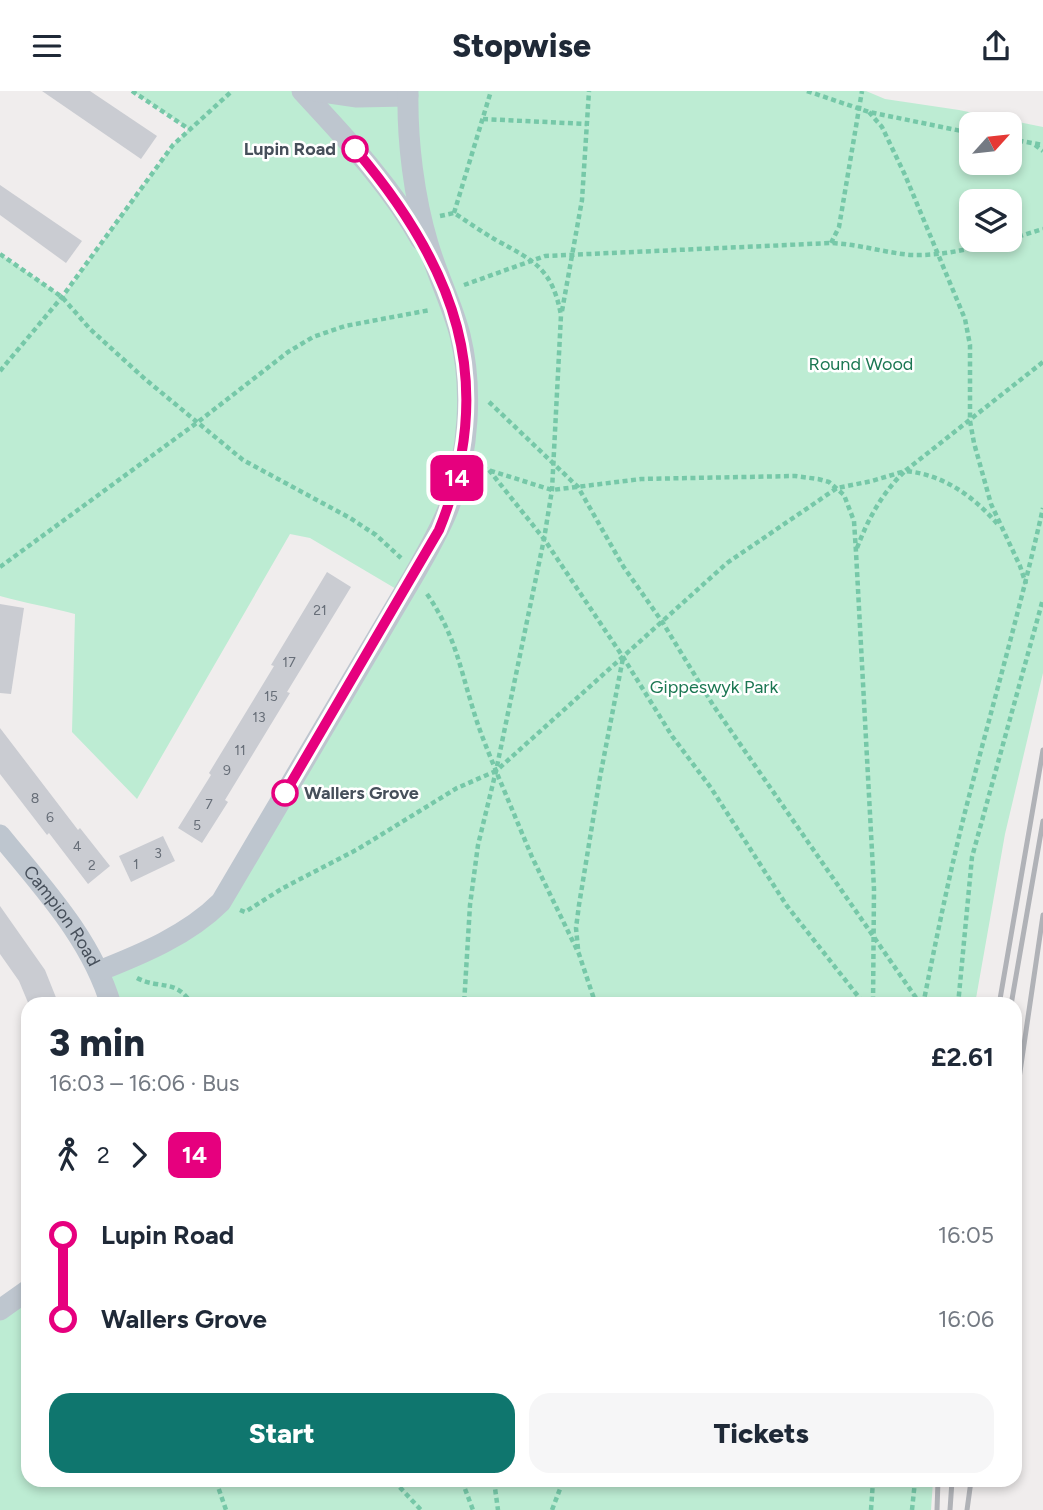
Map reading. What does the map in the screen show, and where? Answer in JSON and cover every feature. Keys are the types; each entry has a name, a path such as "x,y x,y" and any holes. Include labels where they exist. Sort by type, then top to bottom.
{"street":[{"path":"302,91 386,187 404,212 435,267"},
{"path":"99,971 122,963 184,930 221,902 414,575 451,502 461,461 467,381 460,336 435,267 422,219 408,93 357,97 316,91"},
{"name":"Campion Road","path":"0,835 81,938 99,971 108,997"},
{"path":"0,1310 21,1295"}],"path":[{"path":"132,91 189,129"},
{"path":"0,371 62,297 173,145 232,91"},
{"path":"491,91 454,213 533,260 551,285 558,299 561,315"},
{"path":"464,997 469,918 478,845 496,771 552,490 561,315 583,190 589,91"},
{"path":"807,91 869,112 959,131"},
{"path":"831,243 839,227 862,91"},
{"path":"869,112 882,127 965,319 970,345 971,421 981,473 991,504 1026,585"},
{"path":"484,119 587,124"},
{"path":"1022,141 1043,145"},
{"path":"1028,142 1043,151"},
{"path":"1022,236 1043,229"},
{"path":"0,567 198,422 238,388 313,337 448,299 545,256 831,243 909,254 939,255 959,251"},
{"path":"0,254 62,297 100,337 243,460 376,535 398,555 414,575 447,627 460,658 473,709 496,771 532,857 579,954 593,997"},
{"path":"856,552 876,507 892,483 1043,362"},
{"path":"467,381 578,487 623,566 663,623 713,705 916,997"},
{"path":"461,461 552,490 641,479 795,477 829,482 844,495 852,513 856,552 874,889 873,997"},
{"path":"489,470 544,539 672,736 711,789 786,907 859,997"},
{"path":"221,902 245,912 283,888 358,849 457,788 496,771 727,563 837,488 905,471 923,472 972,499 1004,532"},
{"path":"924,997 965,813 1026,585 1043,507"},
{"path":"959,997 972,857 1043,599"},
{"path":"579,954 576,928 579,905 623,657"},
{"path":"122,963 147,983 175,986 188,997"},
{"path":"218,1487 226,1510"},
{"path":"400,1487 421,1510"},
{"path":"464,1487 473,1510"},
{"path":"495,1487 498,1510"},
{"path":"552,1510 561,1487"},
{"path":"871,1510 873,1487"},
{"path":"912,1510 914,1487"}],"green space":[{"name":"Gippeswyk Park","path":"132,91 866,91 885,99 969,112 959,112 959,175 1022,175 1022,123 1043,127 1043,673 1005,834 976,997 109,997 104,982 199,922 403,593 310,538 290,534 137,799 72,732 75,614 0,596 0,254 63,297 173,145 189,129"},
{"path":"21,1295 21,1487 933,1487 931,1510 0,1510 0,1310"}],"building":[{"path":"42,91 90,91 157,136 141,159"},
{"path":"0,185 82,241 66,263 0,215"},
{"path":"327,572 351,587 287,692 290,693 202,843 178,828"},
{"path":"0,604 24,608 11,694 0,693"},
{"path":"0,728 78,830 80,828 110,866 88,884 0,774"},
{"path":"163,836 175,861 131,882 119,856"},
{"path":"0,906 45,970 56,997 26,997 19,981 0,954"}],"railway":[{"path":"1000,997 1043,750"},
{"path":"1012,997 1043,821"},
{"path":"1022,1058 1043,915"},
{"path":"937,1510 938,1487"},
{"path":"950,1510 952,1487"},
{"path":"967,1510 970,1487"}],"bus line":[{"name":"14","path":"285,793 439,530 451,502 465,437 467,381 452,307 435,267 404,212 355,149"}],"place":[{"name":"Lupin Road","path":"355,149"},
{"name":"Wallers Grove","path":"285,793"}],"park label":[{"name":"Round Wood","path":"861,364"}]}
